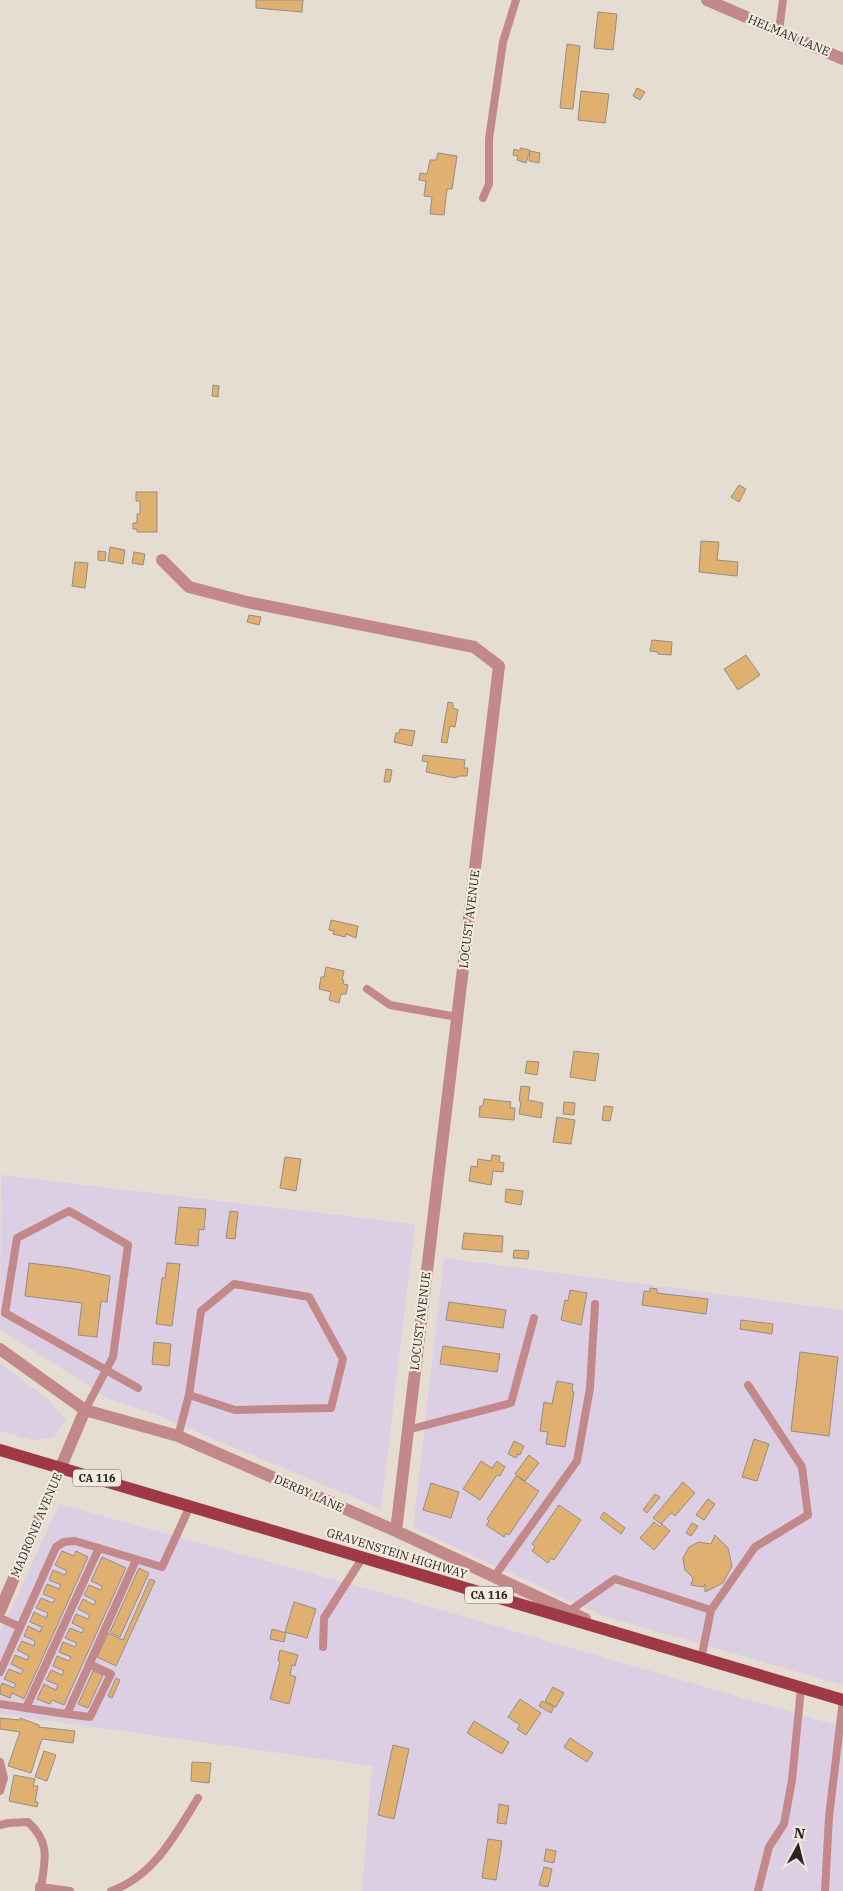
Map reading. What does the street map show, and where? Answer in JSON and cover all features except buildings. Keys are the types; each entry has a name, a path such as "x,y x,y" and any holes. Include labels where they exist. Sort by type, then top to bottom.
{"main road":[{"name":"GRAVENSTEIN HIGHWAY","path":"0,1450 843,1700"}],"street":[{"name":"HELMAN LANE","path":"707,0 843,58"},
{"name":"LOCUST AVENUE","path":"162,560 189,587 247,602 474,647 499,666 396,1532"},
{"name":"DERBY LANE","path":"0,1349 85,1410 178,1436 396,1532 623,1636"},
{"name":"MADRONE AVENUE","path":"0,1611 85,1410"}],"lane":[{"path":"483,198 489,184 489,140 503,42 516,0"},
{"path":"779,31 783,0"},
{"path":"368,989 390,1005 458,1017"},
{"path":"85,1410 107,1370 113,1357 128,1246 69,1211 17,1238 5,1313 107,1370 138,1388"},
{"path":"178,1436 189,1396 201,1311 234,1284 309,1297 343,1359 331,1408 235,1410 189,1396"},
{"path":"494,1578 577,1461 590,1388 595,1304"},
{"path":"407,1430 511,1403 534,1318"},
{"path":"702,1659 710,1610 755,1547 808,1515 802,1467 748,1385"},
{"path":"0,1672 56,1547 64,1542 75,1542 162,1567 190,1506"},
{"path":"26,1708 98,1548"},
{"path":"323,1647 324,1618 363,1557"},
{"path":"67,1714 136,1560"},
{"path":"568,1612 615,1580 710,1610"},
{"path":"0,1618 20,1627"},
{"path":"0,1704 90,1717 111,1674 89,1664"},
{"path":"758,1891 769,1847 784,1824 792,1780 801,1688"},
{"path":"825,1891 829,1817 840,1757 843,1700"},
{"path":"0,1762 4,1778 0,1791"},
{"path":"111,1891 132,1881 149,1867 173,1840 198,1798"},
{"path":"0,1825 28,1822 37,1830 43,1840 46,1854 41,1889 70,1891"}],"shaded area":[{"path":"1,1175 415,1224 381,1509 159,1416 110,1400 0,1329"},
{"path":"444,1258 843,1310 843,1685 603,1616 413,1528"},
{"path":"0,1363 48,1399 66,1420 54,1437 34,1441 0,1431"},
{"path":"59,1504 390,1595 843,1727 843,1891 362,1891 372,1766 0,1714 0,1633"}]}
